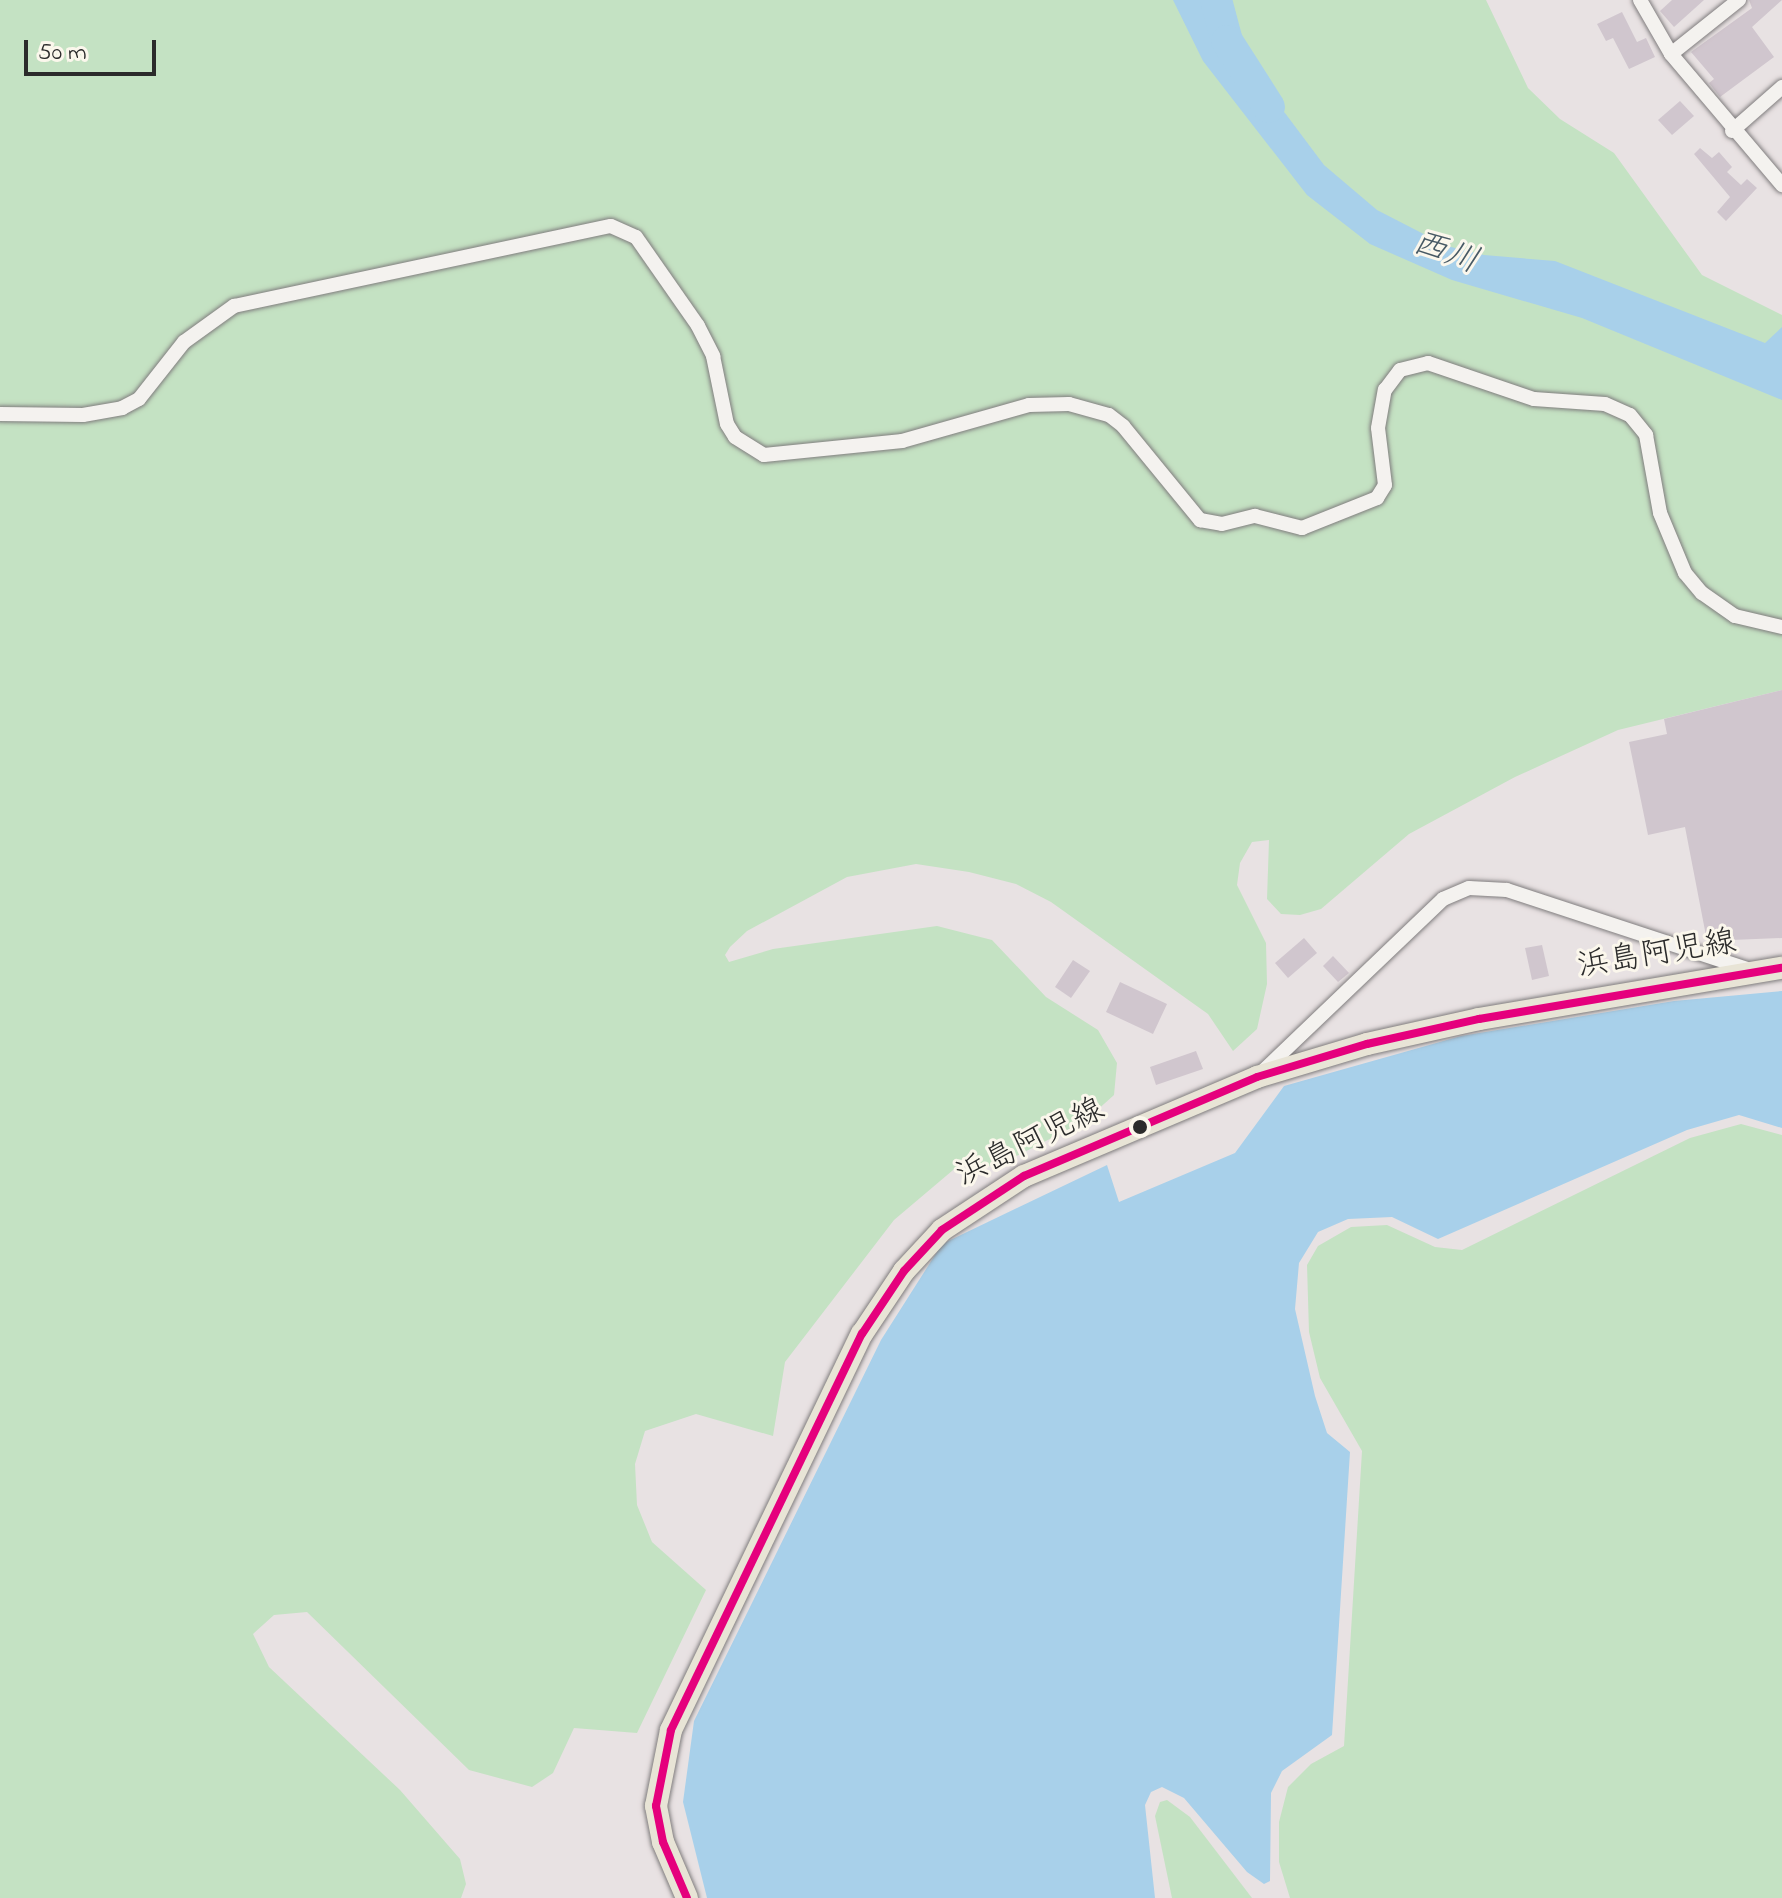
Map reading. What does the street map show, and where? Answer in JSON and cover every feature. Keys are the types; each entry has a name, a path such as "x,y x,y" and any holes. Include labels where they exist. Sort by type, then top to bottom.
{"main road":[{"name":"浜島阿児線","path":"687,1898 663,1842 656,1806 671,1730 883,1300 922,1249 991,1194 1257,1077 1367,1044 1479,1019 1782,968"}],"street":[{"path":"1640,0 1671,54 1732,131 1782,185"},
{"path":"1671,54 1739,0"},
{"path":"1732,131 1782,87"},
{"path":"0,414 83,415 122,408 139,399 184,342 234,306 611,226 636,237 698,326 713,356 727,424 735,437 764,455 902,441 1029,405 1069,404 1109,415 1123,426 1200,520 1222,524 1255,516 1302,528 1377,498 1385,485 1378,428 1385,390 1400,370 1428,363 1534,399 1605,404 1630,415 1646,435 1670,549 1685,573 1702,593 1735,616 1782,627"},
{"path":"1257,1077 1443,899 1469,888 1507,890 1758,972"}],"green space":[{"path":"0,0 1486,0 1528,88 1560,119 1614,153 1702,275 1782,315 1782,690 1618,730 1515,777 1409,834 1321,909 1300,915 1281,914 1267,899 1269,840 1252,842 1240,863 1237,885 1266,943 1267,984 1257,1029 1233,1051 1208,1014 1051,902 1016,884 969,872 916,864 847,877 747,931 730,947 725,955 729,962 773,949 937,926 992,940 1046,997 1098,1030 1117,1063 1114,1095 1085,1121 997,1166 959,1165 894,1220 785,1362 773,1436 696,1414 645,1431 635,1464 637,1505 652,1542 706,1590 637,1733 574,1728 553,1773 532,1787 469,1770 307,1612 274,1615 253,1634 269,1667 400,1790 460,1859 466,1884 461,1898 0,1898"},
{"path":"1741,1124 1782,1135 1782,1898 1290,1898 1279,1862 1279,1822 1288,1787 1311,1764 1344,1746 1362,1451 1320,1378 1309,1332 1307,1265 1318,1246 1351,1227 1387,1225 1435,1247 1462,1250 1690,1138"},
{"path":"1167,1800 1190,1817 1252,1898 1172,1898 1155,1816 1160,1802"}],"water":[{"path":"1173,0 1209,0 1237,65 1285,113 1324,165 1377,210 1447,246 1484,255 1555,261 1765,343 1782,327 1782,400 1582,318 1452,280 1370,244 1307,195 1203,61"},
{"path":"1782,991 1782,1128 1739,1115 1687,1130 1438,1239 1392,1217 1348,1219 1318,1232 1299,1263 1295,1309 1315,1396 1327,1433 1350,1452 1332,1735 1282,1771 1271,1793 1270,1881 1264,1884 1247,1872 1184,1798 1162,1787 1151,1792 1145,1805 1155,1898 707,1898 683,1802 694,1721 881,1340 942,1244 1107,1165 1119,1202 1235,1153 1284,1086 1461,1036 1674,1001"}],"building":[{"path":"1672,0 1704,0 1674,27 1660,11"},
{"path":"1749,0 1782,0 1752,27 1774,57 1720,97 1709,83 1714,79 1691,52 1752,8"},
{"path":"1622,12 1637,42 1646,38 1655,57 1629,69 1613,38 1606,41 1597,24"},
{"path":"1680,101 1694,116 1672,135 1658,120"},
{"path":"1700,148 1712,158 1719,152 1732,167 1727,172 1741,185 1747,179 1757,188 1726,221 1717,212 1730,197 1694,154"},
{"path":"1782,690 1782,938 1707,941 1685,827 1648,835 1629,742 1667,734 1664,719"},
{"path":"1304,938 1317,953 1288,978 1275,963"},
{"path":"1542,945 1549,976 1532,980 1525,948"},
{"path":"1333,956 1349,973 1338,982 1323,966"},
{"path":"1073,960 1090,971 1071,998 1055,987"},
{"path":"1120,982 1167,1004 1153,1034 1106,1012"},
{"path":"1196,1051 1203,1069 1156,1085 1150,1067"}],"waterway":[{"name":"西川","path":"1216,0 1227,41 1269,107"}],"transit line":[{"path":"687,1898 663,1842 656,1806 671,1730 862,1334 904,1271 942,1230 1024,1176 1257,1077 1367,1044 1479,1019 1782,968"}]}
